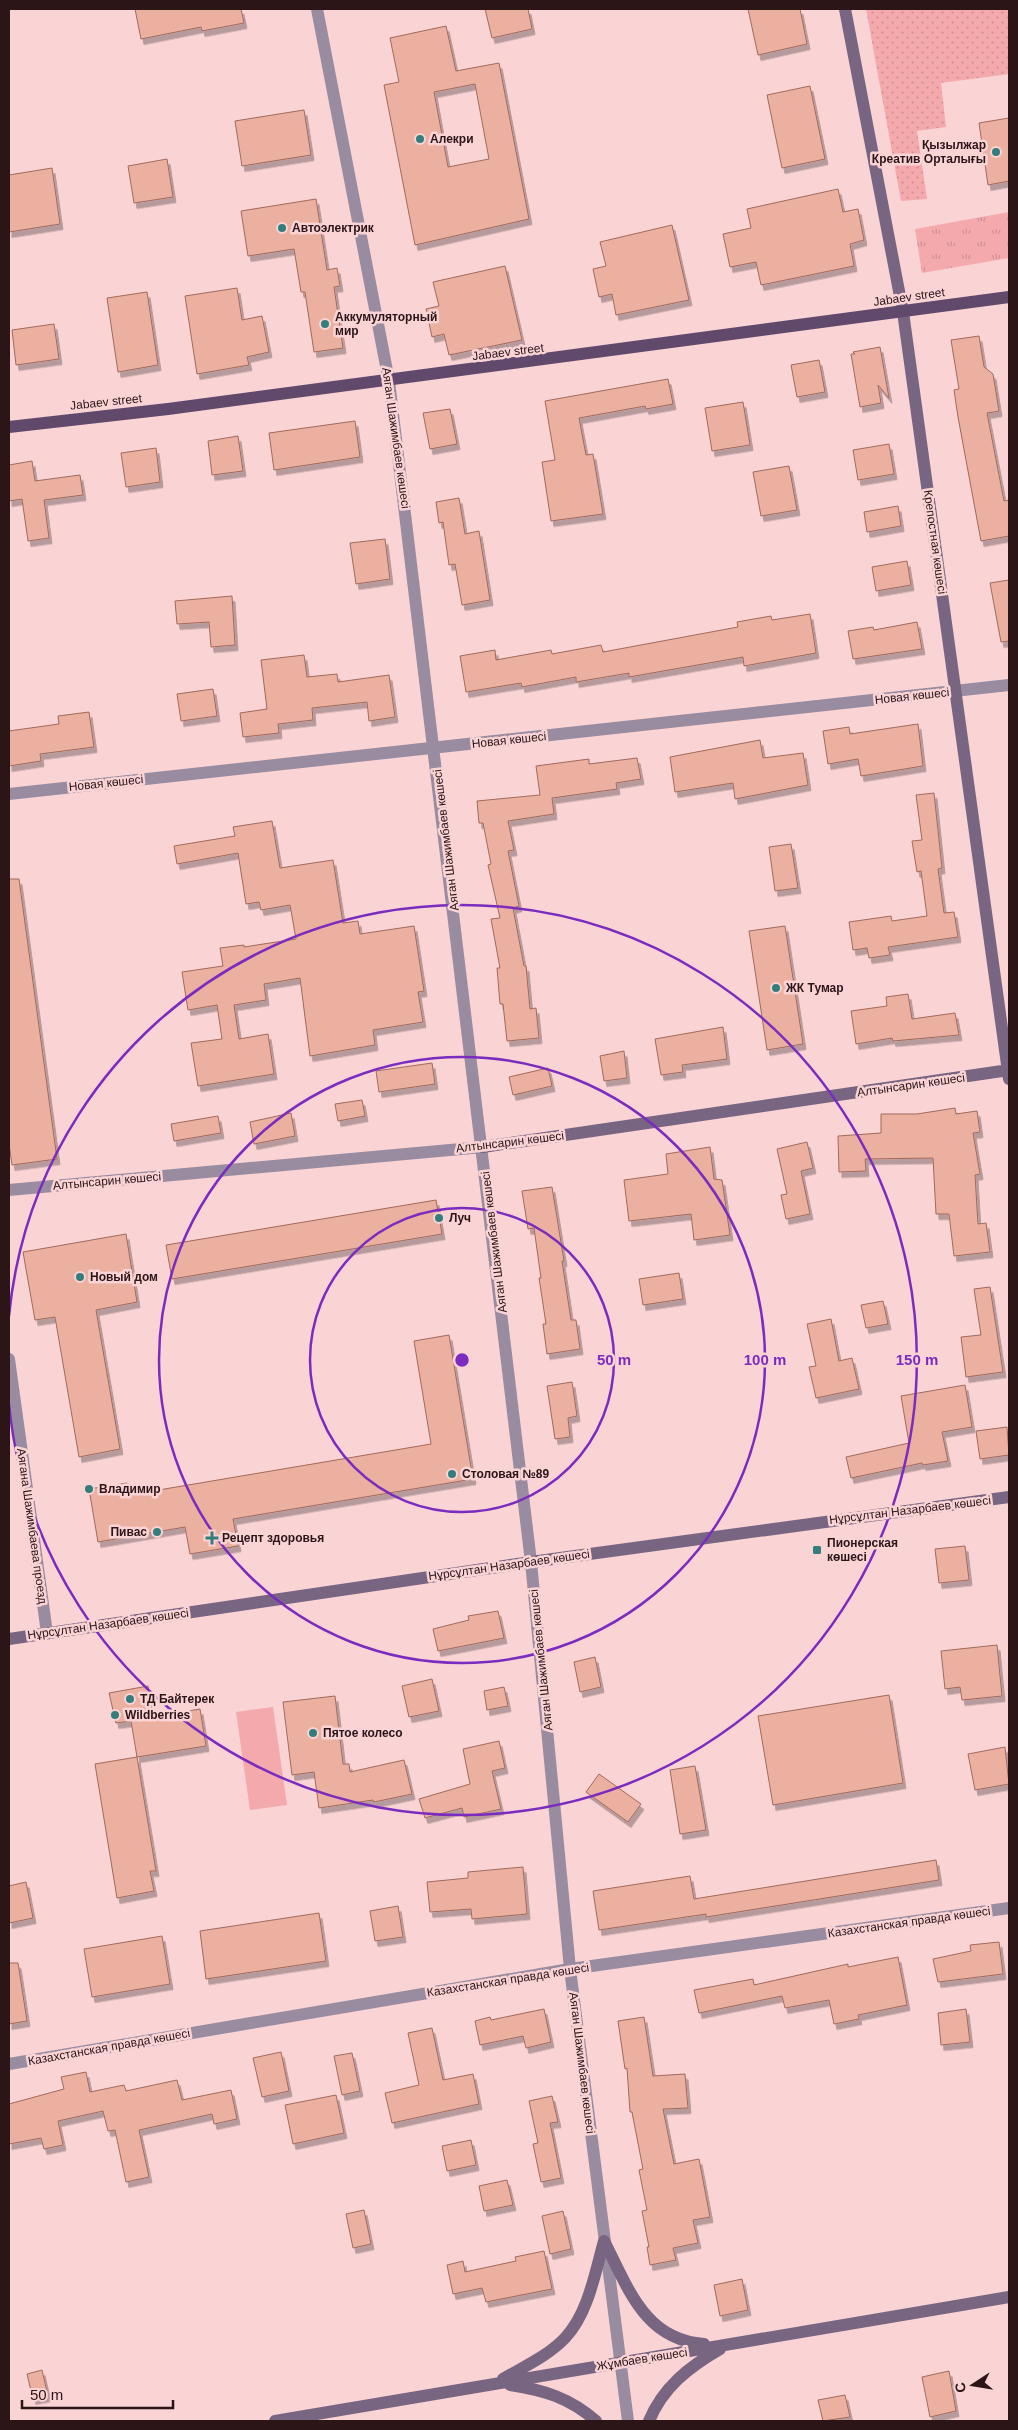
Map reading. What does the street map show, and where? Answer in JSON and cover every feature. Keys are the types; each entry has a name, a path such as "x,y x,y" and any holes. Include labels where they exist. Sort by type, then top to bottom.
{"main road":[{"name":"Крепостная көшесі","path":"845,9 903,312 1009,1073"},
{"name":"Jabaev street","path":"9,427 168,410 1009,297"},
{"name":"Алтынсарин көшесі","path":"483,1147 1009,1073"},
{"name":"Нұрсұлтан Назарбаев көшесі","path":"9,1639 531,1562 1009,1497"},
{"path":"604,2241 644,2315 656,2328 685,2342 729,2344"},
{"path":"495,2384 546,2353 572,2331 585,2303 604,2241"},
{"name":"Жұмбаев көшесі","path":"275,2421 1009,2297"},
{"path":"649,2421 662,2397 680,2376 701,2360 729,2344"},
{"path":"495,2384 534,2388 556,2395 578,2406 596,2421"}],"street":[{"name":"Аяган Шажимбаев көшесі","path":"318,9 389,381 483,1147 531,1562 570,1969 628,2421"},
{"name":"Новая көшесі","path":"9,794 1009,685"},
{"name":"Алтынсарин көшесі","path":"9,1190 483,1147"},
{"name":"Аягана Шажимбаева проезд","path":"9,1359 47,1633"},
{"name":"Казахстанская правда көшесі","path":"9,2064 570,1969 1009,1908"}],"green space":[{"path":"866,9 1009,9 1009,74 941,83 946,127 917,131 927,199 901,201"},
{"path":"1009,212 1009,258 922,273 915,229"},
{"path":"273,1707 287,1805 250,1810 236,1712"}],"building":[{"path":"135,9 241,9 244,23 202,31 201,27 141,39"},
{"path":"485,9 528,9 532,29 492,38"},
{"path":"748,9 800,9 807,44 758,55"},
{"path":"446,26 456,71 499,63 529,219 415,245 384,85 399,82 390,38","holes":["475,84 489,159 448,167 434,92"]},
{"path":"810,86 825,159 782,168 767,95"},
{"path":"304,110 311,155 242,166 235,121"},
{"name":"Қызылжар Креатив Орталығы","path":"1009,118 1009,181 988,185 979,123"},
{"path":"167,159 173,197 134,203 128,166"},
{"path":"52,168 60,224 9,232 9,175"},
{"path":"838,189 843,212 858,209 864,240 850,244 854,266 761,285 756,262 730,267 723,234 751,228 747,209"},
{"path":"316,199 327,270 337,268 340,286 334,287 343,348 314,352 305,292 301,292 294,249 248,256 241,211"},
{"path":"672,225 689,300 616,315 612,294 599,297 593,269 606,266 600,242"},
{"path":"505,266 522,340 449,355 444,334 432,337 426,309 439,306 433,282"},
{"path":"237,288 242,320 262,316 269,352 247,357 249,365 197,374 185,296"},
{"path":"147,292 158,365 118,372 107,298"},
{"path":"54,324 59,359 16,365 12,330"},
{"path":"979,336 984,367 993,374 999,411 987,413 1004,501 1009,500 1009,536 981,541 958,417 954,390 959,389 951,340"},
{"path":"880,347 889,398 878,385 881,403 860,407 851,354"},
{"path":"819,360 825,392 797,397 791,365"},
{"path":"668,379 673,404 646,409 645,406 579,418 586,455 593,454 603,514 551,521 542,462 555,460 545,401"},
{"path":"743,402 750,445 712,451 705,408"},
{"path":"450,409 457,444 430,449 423,413"},
{"path":"355,421 360,457 274,470 269,433"},
{"path":"238,436 243,471 212,475 208,441"},
{"path":"889,444 894,474 858,480 853,450"},
{"path":"156,448 160,482 126,487 121,453"},
{"path":"32,461 35,481 80,475 83,495 44,500 49,538 28,541 22,499 9,501 9,465"},
{"path":"789,466 797,510 761,516 753,472"},
{"path":"459,498 465,534 479,531 490,600 462,605 455,564 449,565 443,522 439,523 436,502"},
{"path":"898,506 901,526 867,532 864,512"},
{"path":"385,539 390,579 356,584 350,543"},
{"path":"907,561 911,585 876,591 872,567"},
{"path":"1009,580 1009,641 1001,642 990,583"},
{"path":"232,596 235,645 211,647 209,622 177,624 175,601"},
{"path":"810,614 816,653 744,666 743,657 629,677 629,673 576,682 576,677 522,687 521,683 466,692 460,656 495,650 496,660 551,650 552,654 601,645 603,652 738,627 737,622 771,616 772,620"},
{"path":"917,622 922,649 853,659 848,631 873,627 874,630"},
{"path":"304,655 307,677 337,674 338,682 389,675 395,717 369,721 367,702 312,708 313,720 278,724 279,733 243,737 240,713 267,709 261,660"},
{"path":"213,689 217,716 181,721 177,694"},
{"path":"89,712 94,747 40,754 41,761 9,766 9,731 59,724 58,716"},
{"path":"918,724 923,766 861,776 858,759 828,764 823,731 849,727 850,734"},
{"path":"760,740 763,758 803,753 808,785 735,799 733,783 675,792 670,757"},
{"path":"637,758 641,779 616,783 617,789 552,798 554,814 508,821 514,850 508,851 519,906 513,908 524,966 526,966 530,1009 536,1008 539,1038 507,1041 503,1004 500,1004 497,968 500,968 491,919 500,918 488,865 491,864 483,823 479,823 477,801 540,795 536,766 589,759 589,764"},
{"path":"934,793 942,868 938,869 944,913 954,912 958,937 888,947 890,955 869,958 867,948 853,950 849,922 891,916 892,921 927,916 921,871 917,872 912,841 922,840 916,795"},
{"path":"272,821 280,868 333,860 343,923 358,921 360,934 414,926 424,991 418,992 423,1022 373,1030 375,1045 310,1056 300,978 264,984 266,1000 234,1005 239,1039 268,1034 274,1074 198,1086 191,1043 222,1039 217,1005 188,1010 182,972 223,966 220,948 244,945 244,947 296,939 290,905 261,910 259,902 246,904 238,853 177,864 174,846 235,836 233,827"},
{"path":"791,844 798,888 775,891 769,847"},
{"path":"9,879 19,879 57,1159 12,1165 9,1144"},
{"name":"ЖК Тумар","path":"785,926 803,1044 767,1050 749,931"},
{"path":"908,994 912,1019 955,1013 959,1035 893,1041 892,1038 856,1044 851,1011 887,1006 886,997"},
{"path":"723,1027 727,1059 682,1065 683,1072 661,1075 655,1039"},
{"path":"624,1051 627,1078 604,1081 600,1056"},
{"path":"432,1063 435,1084 379,1092 376,1071"},
{"path":"548,1068 552,1086 513,1095 509,1077"},
{"path":"362,1100 365,1116 338,1121 335,1104"},
{"path":"955,1108 956,1114 977,1111 980,1132 973,1133 980,1174 975,1175 978,1224 986,1223 990,1252 954,1256 949,1214 936,1214 933,1158 865,1159 866,1171 839,1172 838,1136 881,1133 881,1114 917,1114"},
{"path":"291,1113 295,1136 254,1144 250,1122"},
{"path":"218,1116 221,1133 174,1141 171,1124"},
{"path":"807,1142 813,1168 801,1171 810,1214 786,1219 781,1195 787,1194 777,1149"},
{"path":"710,1147 714,1179 722,1180 730,1235 694,1240 691,1214 629,1221 624,1180 668,1174 666,1154"},
{"path":"552,1187 571,1320 576,1320 580,1349 547,1354 543,1324 546,1324 534,1228 528,1229 522,1191"},
{"path":"436,1200 442,1234 172,1279 166,1245"},
{"path":"126,1234 137,1302 96,1310 120,1449 79,1457 55,1317 35,1320 23,1252"},
{"path":"679,1273 683,1299 643,1305 639,1279"},
{"path":"990,1287 1003,1372 966,1377 961,1337 981,1335 974,1289"},
{"path":"883,1301 888,1324 866,1328 861,1305"},
{"path":"831,1319 839,1361 852,1358 859,1389 816,1398 809,1367 816,1366 807,1324"},
{"path":"449,1335 473,1479 233,1519 238,1546 190,1554 185,1527 98,1542 89,1489 127,1483 129,1495 431,1444 414,1341"},
{"path":"572,1382 577,1416 568,1418 570,1437 555,1439 547,1386"},
{"path":"965,1385 972,1427 942,1432 948,1461 923,1465 922,1463 851,1478 846,1457 909,1443 901,1396"},
{"path":"1007,1427 1009,1455 980,1459 976,1431"},
{"path":"965,1546 969,1580 939,1583 935,1549"},
{"path":"498,1611 504,1638 438,1651 433,1629 469,1620 468,1616"},
{"path":"997,1645 1002,1696 962,1700 960,1687 945,1689 941,1651"},
{"path":"595,1657 601,1687 580,1692 574,1662"},
{"path":"432,1679 439,1711 409,1717 402,1686"},
{"path":"148,1686 153,1717 200,1709 206,1746 137,1757 131,1721 116,1723 109,1693"},
{"path":"504,1687 508,1706 487,1710 484,1691"},
{"path":"889,1695 903,1783 773,1805 758,1716"},
{"name":"Пятое колесо","path":"335,1696 343,1764 349,1764 350,1772 404,1760 412,1794 374,1802 373,1800 319,1808 314,1772 292,1775 283,1702"},
{"path":"499,1741 505,1768 492,1771 501,1809 464,1817 462,1808 425,1818 419,1799 470,1784 463,1749"},
{"path":"1005,1747 1009,1784 975,1790 968,1754"},
{"path":"137,1757 156,1871 150,1871 154,1891 117,1898 95,1764"},
{"path":"695,1766 706,1830 680,1834 670,1770"},
{"path":"599,1774 641,1804 628,1822 586,1792"},
{"path":"936,1860 939,1880 706,1917 706,1914 599,1930 593,1891 690,1876 694,1899"},
{"path":"523,1867 527,1914 472,1919 471,1909 430,1912 427,1882 468,1878 468,1872"},
{"path":"26,1882 33,1918 9,1923 9,1886"},
{"path":"398,1906 403,1937 375,1941 370,1911"},
{"path":"319,1913 326,1961 206,1979 200,1931"},
{"path":"162,1936 170,1984 92,1997 84,1949"},
{"path":"999,1942 1003,1974 938,1982 933,1959 971,1951 970,1945"},
{"path":"898,1957 907,2005 858,2015 859,2019 834,2024 829,2000 785,2008 782,1996 699,2013 694,1990 753,1979 754,1985 848,1964 848,1967"},
{"path":"9,1963 18,1963 27,2021 9,2024"},
{"path":"544,2009 551,2042 526,2048 523,2036 480,2045 475,2021 490,2017 491,2020"},
{"path":"966,2009 970,2042 941,2045 938,2013"},
{"path":"644,2017 653,2076 685,2074 688,2108 663,2109 674,2164 699,2159 710,2217 693,2220 698,2243 673,2248 676,2260 650,2265 647,2247 649,2247 642,2211 647,2210 639,2170 643,2169 632,2112 630,2112 627,2068 625,2069 618,2021"},
{"path":"432,2028 443,2080 473,2074 479,2104 392,2123 385,2093 419,2085 408,2033"},
{"path":"281,2052 289,2091 262,2097 253,2058"},
{"path":"352,2053 360,2091 342,2095 334,2056"},
{"path":"86,2072 90,2092 124,2085 126,2091 177,2080 182,2100 231,2090 237,2119 214,2124 212,2114 139,2130 149,2177 126,2182 115,2130 108,2131 103,2111 58,2121 63,2145 44,2149 41,2138 9,2144 9,2104 64,2089 61,2077"},
{"path":"336,2095 344,2133 293,2144 285,2105"},
{"path":"552,2096 558,2122 550,2123 561,2178 541,2182 533,2144 538,2143 529,2101"},
{"path":"471,2140 476,2165 447,2171 442,2146"},
{"path":"507,2180 513,2205 484,2211 479,2186"},
{"path":"364,2210 371,2244 353,2248 346,2214"},
{"path":"563,2211 571,2249 550,2254 542,2216"},
{"path":"544,2251 552,2289 486,2302 482,2288 453,2294 447,2265 463,2261 465,2272 516,2261 515,2257"},
{"path":"742,2279 748,2310 720,2316 714,2285"},
{"path":"42,2370 48,2396 33,2399 27,2374"},
{"path":"949,2371 956,2411 930,2417 922,2377"},
{"path":"845,2395 850,2417 823,2421 818,2400"}],"place":[{"name":"Алекри","path":"420,139"},
{"name":"Қызылжар Креатив Орталығы","path":"996,152"},
{"name":"Автоэлектрик","path":"282,228"},
{"name":"Аккумуляторный мир","path":"325,324"},
{"name":"ЖК Тумар","path":"776,988"},
{"name":"Луч","path":"439,1218"},
{"name":"Новый дом","path":"80,1277"},
{"name":"Столовая №89","path":"452,1474"},
{"name":"Владимир","path":"89,1489"},
{"name":"Пивас","path":"157,1532"},
{"name":"Рецепт здоровья","path":"212,1538"},
{"name":"Пионерская көшесі","path":"817,1550"},
{"name":"ТД Байтерек","path":"130,1699"},
{"name":"Wildberries","path":"115,1715"},
{"name":"Пятое колесо","path":"313,1733"}]}
